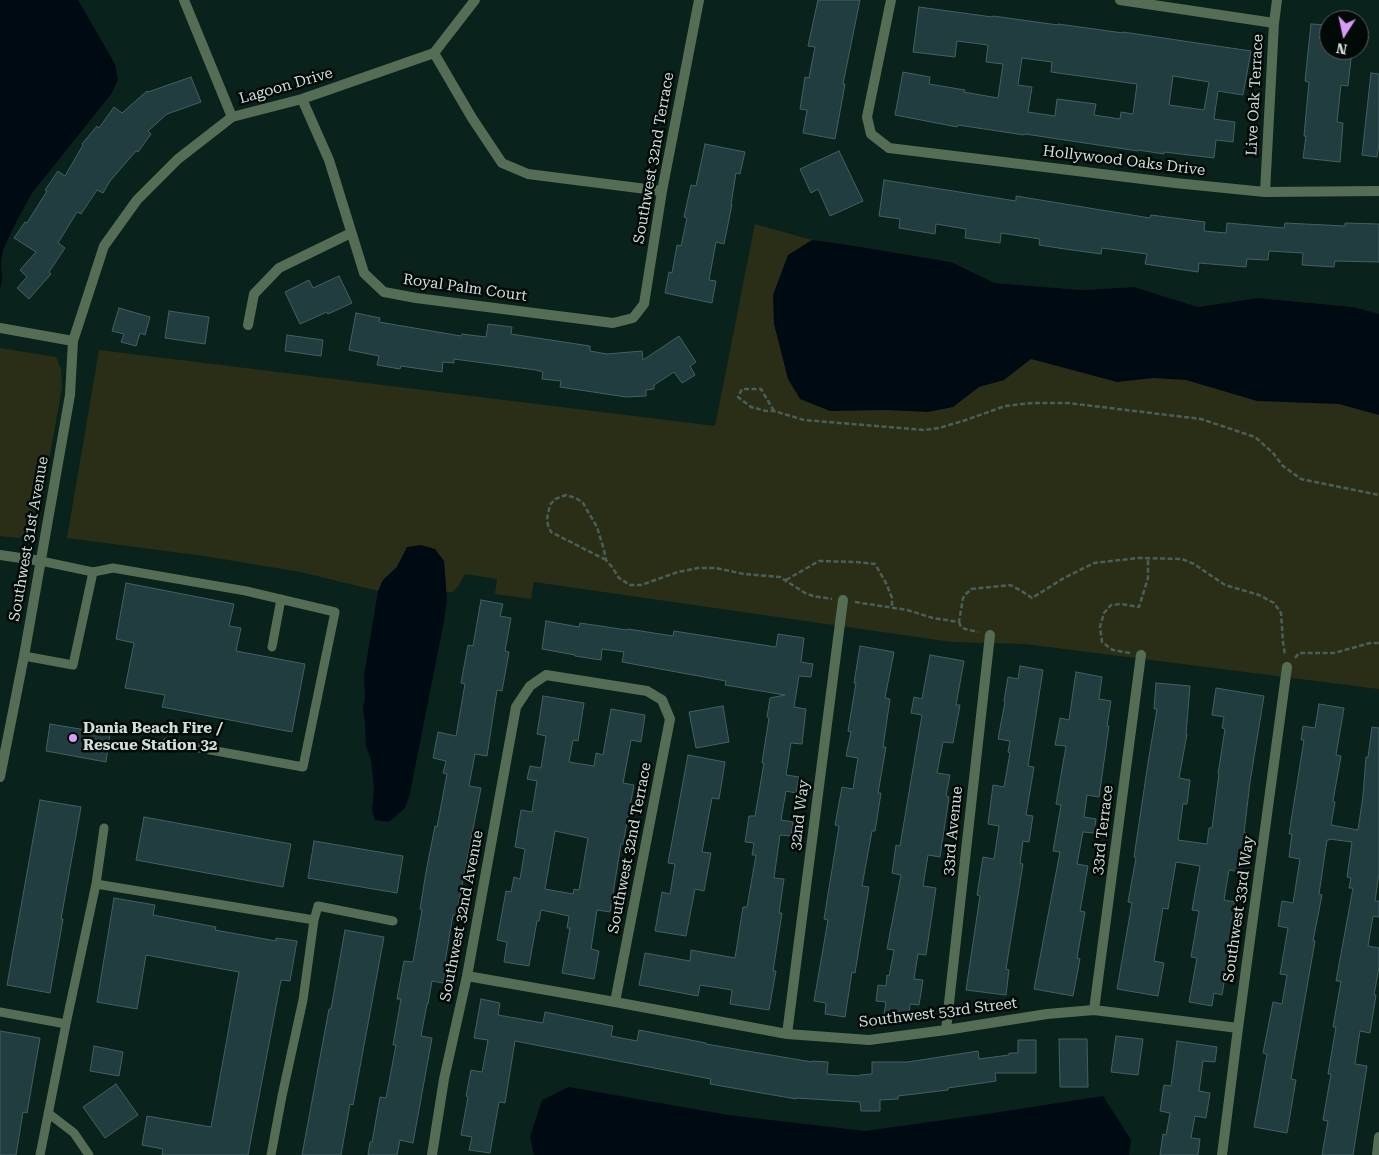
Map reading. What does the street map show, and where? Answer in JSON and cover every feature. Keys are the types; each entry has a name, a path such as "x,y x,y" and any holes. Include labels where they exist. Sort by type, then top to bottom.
{"street":[{"path":"184,0 232,117"},
{"path":"475,0 434,53 472,118 502,163 528,174 662,191"},
{"name":"Southwest 32nd Terrace","path":"634,318 644,304 662,191 699,0"},
{"name":"Hollywood Oaks Drive","path":"891,0 867,117 871,134 889,148 1175,183 1265,192 1379,191"},
{"path":"1120,0 1274,23"},
{"name":"Live Oak Terrace","path":"1265,192 1274,23 1277,0"},
{"name":"Lagoon Drive","path":"70,395 72,341 104,246 138,200 178,159 232,117 302,100 434,53"},
{"name":"Royal Palm Court","path":"302,100 329,160 364,273 384,292 416,298 613,323 634,318"},
{"path":"248,325 254,294 279,268 351,233"},
{"path":"0,328 72,341"},
{"name":"Southwest 31st Avenue","path":"0,777 24,656 70,395"},
{"path":"0,555 41,561"},
{"name":"32nd Way","path":"787,1034 843,600"},
{"name":"33rd Avenue","path":"946,1030 990,634"},
{"name":"33rd Terrace","path":"1094,1010 1141,655"},
{"name":"Southwest 33rd Way","path":"1222,1155 1287,666"},
{"name":"Southwest 32nd Avenue","path":"432,1155 444,1079 467,976 516,707 530,686 546,676 647,691 662,700"},
{"name":"Southwest 32nd Terrace","path":"615,1002 670,719 662,700"},
{"name":"Southwest 53rd Street","path":"467,976 787,1034 869,1040 1047,1014 1094,1010 1238,1028"},
{"path":"1377,1155 1379,1137"}],"lane":[{"path":"41,561 94,572 113,568 246,591 335,612 303,767 167,742"},
{"path":"24,656 73,665 94,572"},
{"path":"272,647 281,599"},
{"path":"40,1155 96,884 104,828"},
{"path":"96,884 314,920"},
{"path":"271,1155 303,1000 314,920 318,906 393,921"},
{"path":"0,1012 66,1024"},
{"path":"48,1113 74,1133 89,1155"}],"path":[{"path":"774,410 761,389 742,389 738,397 751,407 766,411 774,410 804,420 924,430 939,428 1005,406 1032,402 1068,403 1201,419 1255,437 1273,453 1283,466 1301,479 1379,495"},
{"path":"606,560 597,527 583,503 576,498 566,495 555,498 550,505 546,519 551,532 606,560 619,578 630,585 641,585 678,572 716,568 744,574 780,577 813,596 907,610 933,618 959,622"},
{"path":"990,634 961,627 959,622 963,598 971,589 1010,585 1032,598 1064,578 1094,563 1138,558 1182,560 1194,564 1225,585 1259,594 1274,603 1281,613 1287,666"},
{"path":"1141,655 1113,650 1102,642 1100,627 1104,613 1112,605 1122,604 1139,607 1148,578 1148,559"},
{"path":"786,580 819,561 875,564 892,598 892,608"},
{"path":"1287,666 1299,653 1334,653 1370,643 1379,643"}],"green space":[{"path":"755,224 812,240 951,262 995,283 1082,290 1134,287 1198,307 1258,298 1354,307 1379,314 1379,689 1025,644 952,642 534,582 531,599 495,594 497,579 465,574 458,587 452,592 446,592 444,561 407,547 397,567 383,580 378,591 301,572 204,556 67,538 99,350 715,426"},
{"path":"0,348 56,357 61,369 62,387 39,516 32,530 19,538 0,536"}],"shaded area":[{"path":"0,0 78,0 115,64 118,79 112,93 32,193 3,250 0,288"},
{"path":"812,240 951,262 995,283 1082,290 1134,287 1198,307 1258,298 1354,307 1379,314 1379,415 1339,404 1257,401 1186,380 1153,378 1117,382 1031,359 1004,380 979,387 953,407 928,412 887,410 830,411 800,399 788,379 774,324 773,295 788,255"},
{"path":"421,545 435,549 444,561 447,599 410,793 405,808 389,822 375,820 372,811 374,788 371,760 366,746 363,709 365,697 364,676 378,591 383,580 397,567 407,547"},
{"path":"569,1087 728,1115 865,1131 1103,1096 1131,1140 1129,1155 534,1155 530,1137 542,1100"}],"building":[{"path":"818,0 860,0 843,84 845,84 835,139 803,133 807,110 800,109 805,77 809,78 815,47 808,46"},
{"path":"919,7 1123,32 1251,51 1243,95 1218,91 1214,119 1235,122 1233,142 1216,140 1214,158 1138,151 958,125 957,127 895,115 903,72 930,77 929,84 998,98 1003,64 986,62 988,45 957,41 955,57 913,52","holes":["1022,58 1052,62 1051,72 1137,84 1133,114 1121,112 1120,119 1094,115 1096,104 1057,99 1055,116 1028,112 1032,87 1018,85","1173,76 1209,82 1204,110 1169,105"]},
{"path":"1311,24 1319,24 1319,60 1351,60 1348,86 1341,85 1337,122 1343,123 1340,162 1303,158 1309,82 1305,81"},
{"path":"1371,73 1379,74 1379,144 1377,157 1362,155"},
{"path":"191,77 201,102 167,114 148,131 151,134 138,152 136,151 110,181 103,193 97,190 81,214 77,212 58,243 65,248 49,272 51,274 29,299 17,288 27,277 20,270 36,252 14,238 25,222 27,223 58,171 65,176 82,144 97,126 99,128 114,107 122,113 147,91"},
{"path":"705,144 745,152 740,174 736,173 724,244 716,242 709,280 716,281 712,303 665,293 669,272 672,273 677,245 681,246 687,218 684,217 691,185 696,186"},
{"path":"839,151 863,201 830,216 818,189 811,193 800,169"},
{"path":"884,180 1016,201 1016,196 1150,218 1151,215 1205,222 1204,231 1226,233 1227,223 1284,228 1285,223 1345,226 1345,223 1379,224 1379,262 1335,261 1334,267 1302,265 1303,253 1269,251 1268,260 1247,259 1246,267 1199,263 1198,272 1145,264 1147,254 1102,248 1101,254 1065,249 1039,245 1040,239 1001,233 1000,243 965,238 966,229 936,224 935,234 899,228 900,219 879,216"},
{"path":"339,276 352,303 300,324 285,292 309,280 313,288"},
{"path":"119,308 150,317 145,335 140,333 136,346 121,342 124,334 112,331"},
{"path":"169,311 209,317 205,344 165,338"},
{"path":"356,313 380,318 379,322 461,336 462,334 486,337 488,324 512,327 511,334 590,346 590,351 607,354 642,351 643,360 679,336 696,362 690,366 695,375 682,383 674,372 654,385 654,389 646,390 646,396 626,397 560,387 561,381 542,379 543,372 536,370 454,359 454,363 443,362 442,372 401,366 400,369 377,365 379,356 349,350"},
{"path":"287,335 323,340 321,356 285,351"},
{"path":"126,583 234,604 229,626 241,628 236,651 305,664 292,732 162,707 165,695 125,688 134,643 116,639"},
{"path":"481,600 503,604 500,616 511,618 505,651 509,652 502,691 497,690 487,756 475,754 469,786 481,788 456,916 453,915 443,983 432,981 427,1004 421,1036 432,1038 413,1143 400,1140 397,1155 368,1155 380,1097 386,1098 396,1045 393,1045 401,999 397,999 404,961 413,962 426,872 447,774 443,773 446,761 433,758 438,732 456,736 465,684 461,683 468,645 473,646"},
{"path":"546,621 579,627 580,623 673,636 674,631 776,647 778,634 804,638 801,662 813,664 811,677 799,676 794,707 806,709 802,744 791,743 786,775 799,777 796,793 786,791 781,820 793,822 791,836 780,835 774,878 784,879 779,913 782,913 773,971 776,971 769,1010 730,1004 732,990 700,985 698,996 639,985 645,953 690,961 691,950 735,958 743,907 747,907 756,855 752,855 754,843 745,842 749,816 755,816 764,763 762,763 770,698 785,695 725,685 726,681 622,662 624,652 602,649 601,660 542,649"},
{"path":"860,646 894,652 885,698 890,699 883,747 886,747 878,793 881,793 875,831 872,831 862,886 869,887 855,973 852,972 845,1017 825,1014 826,1003 814,1001 828,920 824,919 839,826 835,825 842,787 853,789 858,758 846,756 851,732 848,731"},
{"path":"930,655 964,661 956,705 960,705 953,743 943,742 937,773 950,775 946,796 949,797 940,857 928,855 923,886 936,888 926,955 918,954 914,979 923,980 919,1005 910,1004 909,1017 884,1014 886,1002 876,1001 878,985 886,986 894,950 887,949 901,875 892,873 896,845 900,846 922,715 911,713 914,697 922,699"},
{"path":"1020,666 1043,670 1028,766 1034,767 1026,815 1033,816 1029,842 1023,841 1020,863 1023,864 1006,969 1009,970 1006,995 966,990 980,896 977,895 983,857 994,859 999,826 988,824 993,785 1004,787 1010,753 1008,752 1010,741 998,739 1008,677 1018,679"},
{"path":"1076,672 1102,677 1099,699 1111,701 1099,797 1087,795 1084,817 1096,819 1094,833 1083,832 1077,864 1088,866 1080,911 1085,912 1077,958 1080,959 1073,996 1034,989 1060,852 1053,851 1061,805 1056,804 1066,746 1055,745 1060,718 1069,720"},
{"path":"1156,683 1190,686 1187,734 1179,778 1190,780 1187,804 1183,804 1178,840 1207,844 1209,828 1212,828 1225,729 1222,728 1224,717 1212,715 1216,688 1264,696 1250,782 1244,833 1246,833 1240,872 1229,870 1224,900 1235,902 1222,995 1214,993 1212,1006 1189,1002 1197,958 1191,957 1199,911 1192,910 1200,866 1176,862 1168,909 1163,908 1154,961 1164,963 1158,996 1117,989 1132,903 1128,902 1157,709 1154,709"},
{"path":"543,696 584,703 578,741 573,740 569,762 594,766 596,753 603,755 611,709 645,715 641,742 631,740 623,783 634,785 623,844 621,844 610,912 597,910 591,949 599,951 594,979 562,973 570,928 567,928 569,916 541,910 539,921 537,921 529,966 504,962 507,942 497,940 506,891 511,892 514,877 520,879 525,849 515,847 521,810 532,812 537,781 527,779 530,766 541,768 546,736 537,734","holes":["555,831 588,838 579,890 574,889 573,894 545,889"]},
{"path":"1319,704 1344,708 1336,755 1341,756 1331,825 1358,830 1366,757 1368,757 1372,727 1379,728 1379,873 1375,901 1379,901 1379,917 1373,916 1368,946 1379,948 1379,967 1370,1033 1360,1031 1355,1064 1367,1066 1353,1155 1322,1155 1328,1121 1323,1120 1331,1074 1328,1074 1336,1027 1333,1027 1341,981 1336,981 1353,888 1349,888 1351,878 1347,877 1352,842 1327,840 1319,894 1322,895 1291,1079 1296,1080 1287,1133 1254,1127 1267,1054 1263,1053 1273,1002 1282,1004 1287,975 1280,974 1288,928 1278,926 1282,901 1293,903 1300,859 1289,857 1292,834 1289,834 1304,740 1301,740 1303,726 1315,728"},
{"path":"723,706 729,742 696,748 689,712"},
{"path":"50,724 110,734 106,762 46,751"},
{"path":"688,755 725,762 719,799 712,798 702,852 711,853 704,891 695,889 686,936 655,931 662,892 670,894 675,864 668,863"},
{"path":"40,800 81,807 50,993 7,985"},
{"path":"144,817 291,844 283,887 136,860"},
{"path":"314,841 403,856 397,893 308,878"},
{"path":"114,898 155,905 153,915 216,927 215,930 276,941 276,938 297,941 290,981 281,980 248,1155 162,1155 163,1149 142,1145 147,1116 211,1127 239,972 146,955 137,1009 97,1002"},
{"path":"345,930 384,937 353,1105 350,1104 341,1155 302,1155 329,1009 331,1009"},
{"path":"481,999 500,1003 498,1015 543,1023 545,1012 613,1026 611,1036 637,1041 639,1030 706,1044 812,1062 828,1062 827,1074 860,1076 872,1074 872,1062 908,1062 978,1051 979,1059 1009,1055 1009,1053 1018,1053 1018,1040 1036,1040 1036,1073 995,1073 996,1081 948,1088 948,1090 898,1096 898,1099 880,1100 880,1111 861,1111 860,1102 796,1099 710,1084 711,1079 515,1041 505,1103 499,1102 490,1153 469,1150 472,1137 461,1135 471,1070 482,1072 488,1040 474,1038"},
{"path":"0,1031 40,1038 27,1113 23,1112 16,1155 0,1155"},
{"path":"1116,1036 1143,1039 1138,1075 1111,1072"},
{"path":"1059,1039 1087,1039 1088,1087 1060,1087"},
{"path":"1177,1041 1217,1047 1215,1062 1203,1061 1199,1091 1210,1093 1206,1118 1195,1116 1191,1138 1200,1139 1198,1155 1160,1155 1163,1134 1166,1135 1170,1113 1160,1111 1164,1085 1171,1086"},
{"path":"94,1046 123,1052 119,1076 90,1071"},
{"path":"116,1084 138,1115 105,1138 83,1107"}],"place":[{"name":"Dania Beach Fire / Rescue Station 32","path":"73,738"}]}
